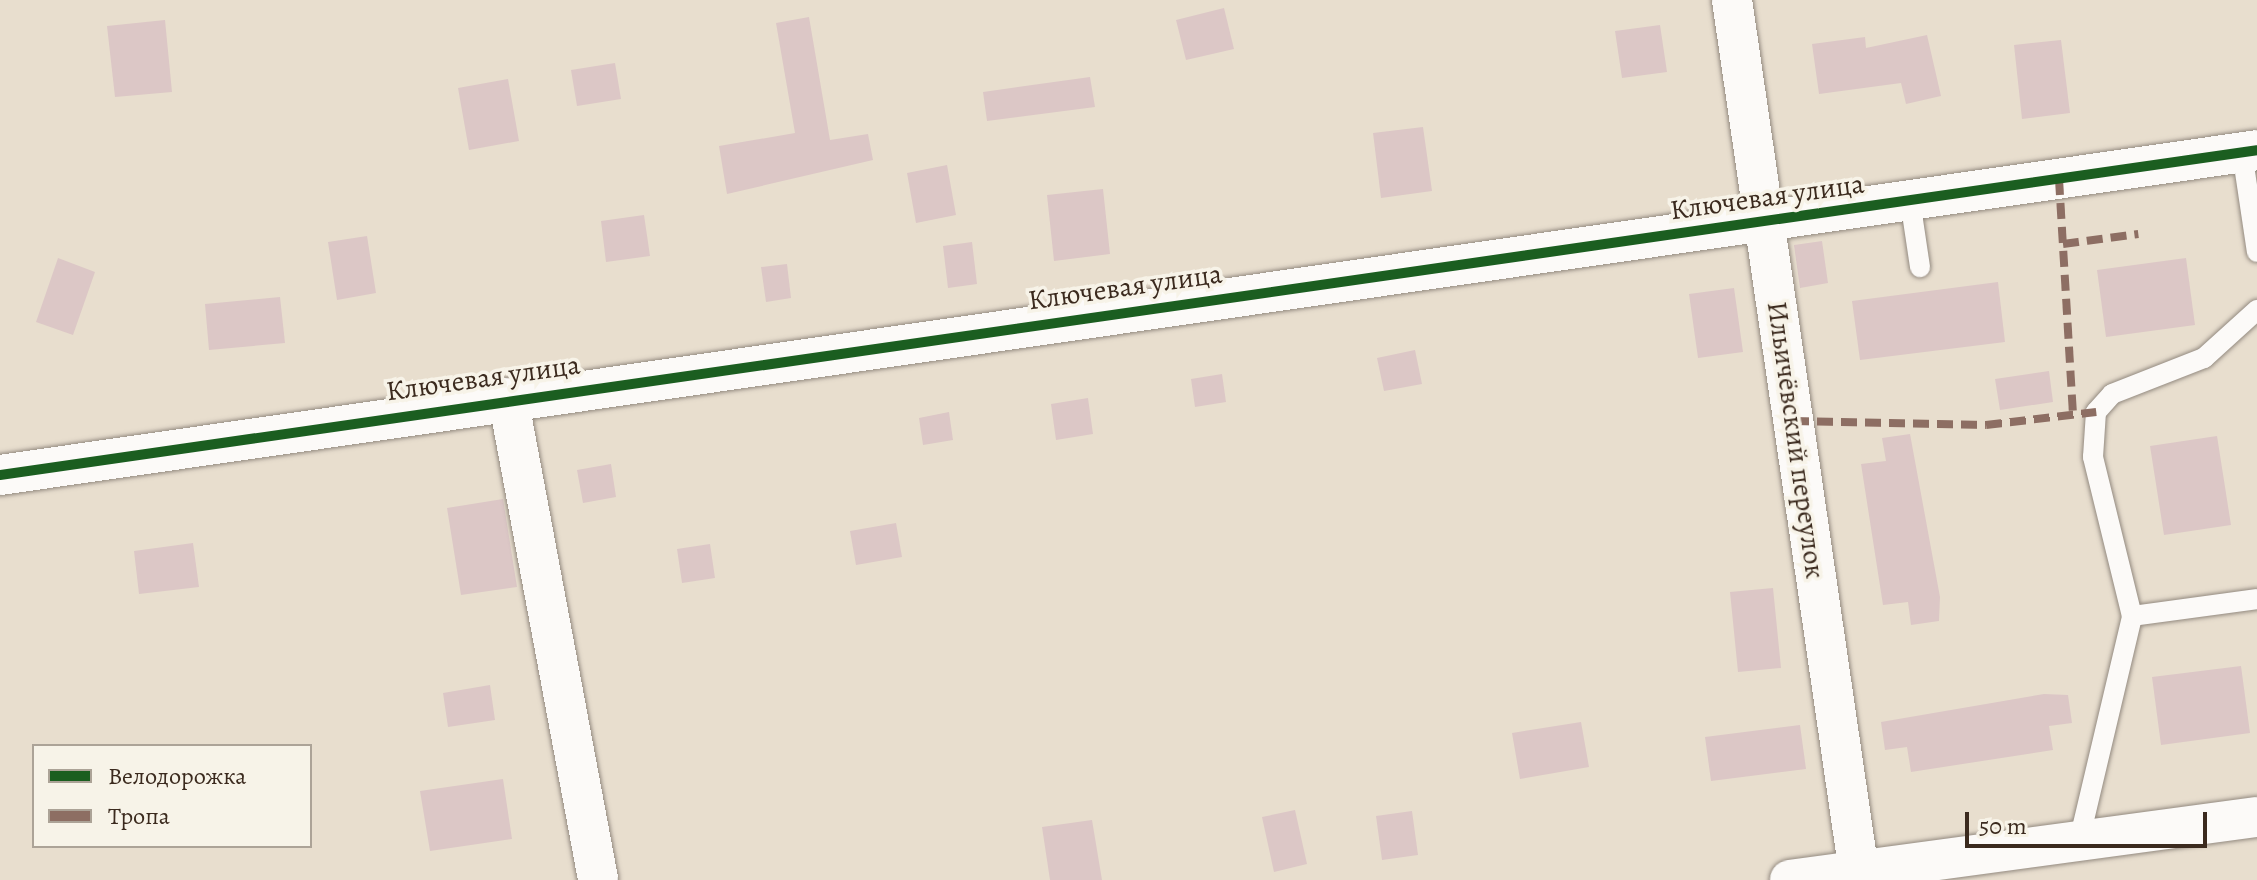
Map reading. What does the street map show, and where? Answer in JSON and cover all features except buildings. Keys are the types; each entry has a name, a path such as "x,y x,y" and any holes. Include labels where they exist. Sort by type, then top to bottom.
{"street":[{"name":"Ильичёвский переулок","path":"1732,0 1859,875"},
{"name":"Ключевая улица","path":"0,475 508,398 2250,151"},
{"path":"508,398 598,880"},
{"path":"1790,880 1859,875 2257,817"}],"lane":[{"path":"2250,151 2257,252"},
{"path":"1910,200 1920,267"},
{"path":"2079,841 2132,616 2127,573 2093,457 2096,412 2112,394 2204,358 2257,310"},
{"path":"2132,616 2257,599"}],"marked path":[{"path":"2059,179 2073,412"},
{"path":"2063,244 2138,234"},
{"path":"1793,421 1986,425 2096,412"}],"cycle path":[{"path":"0,475 2257,150"}]}
